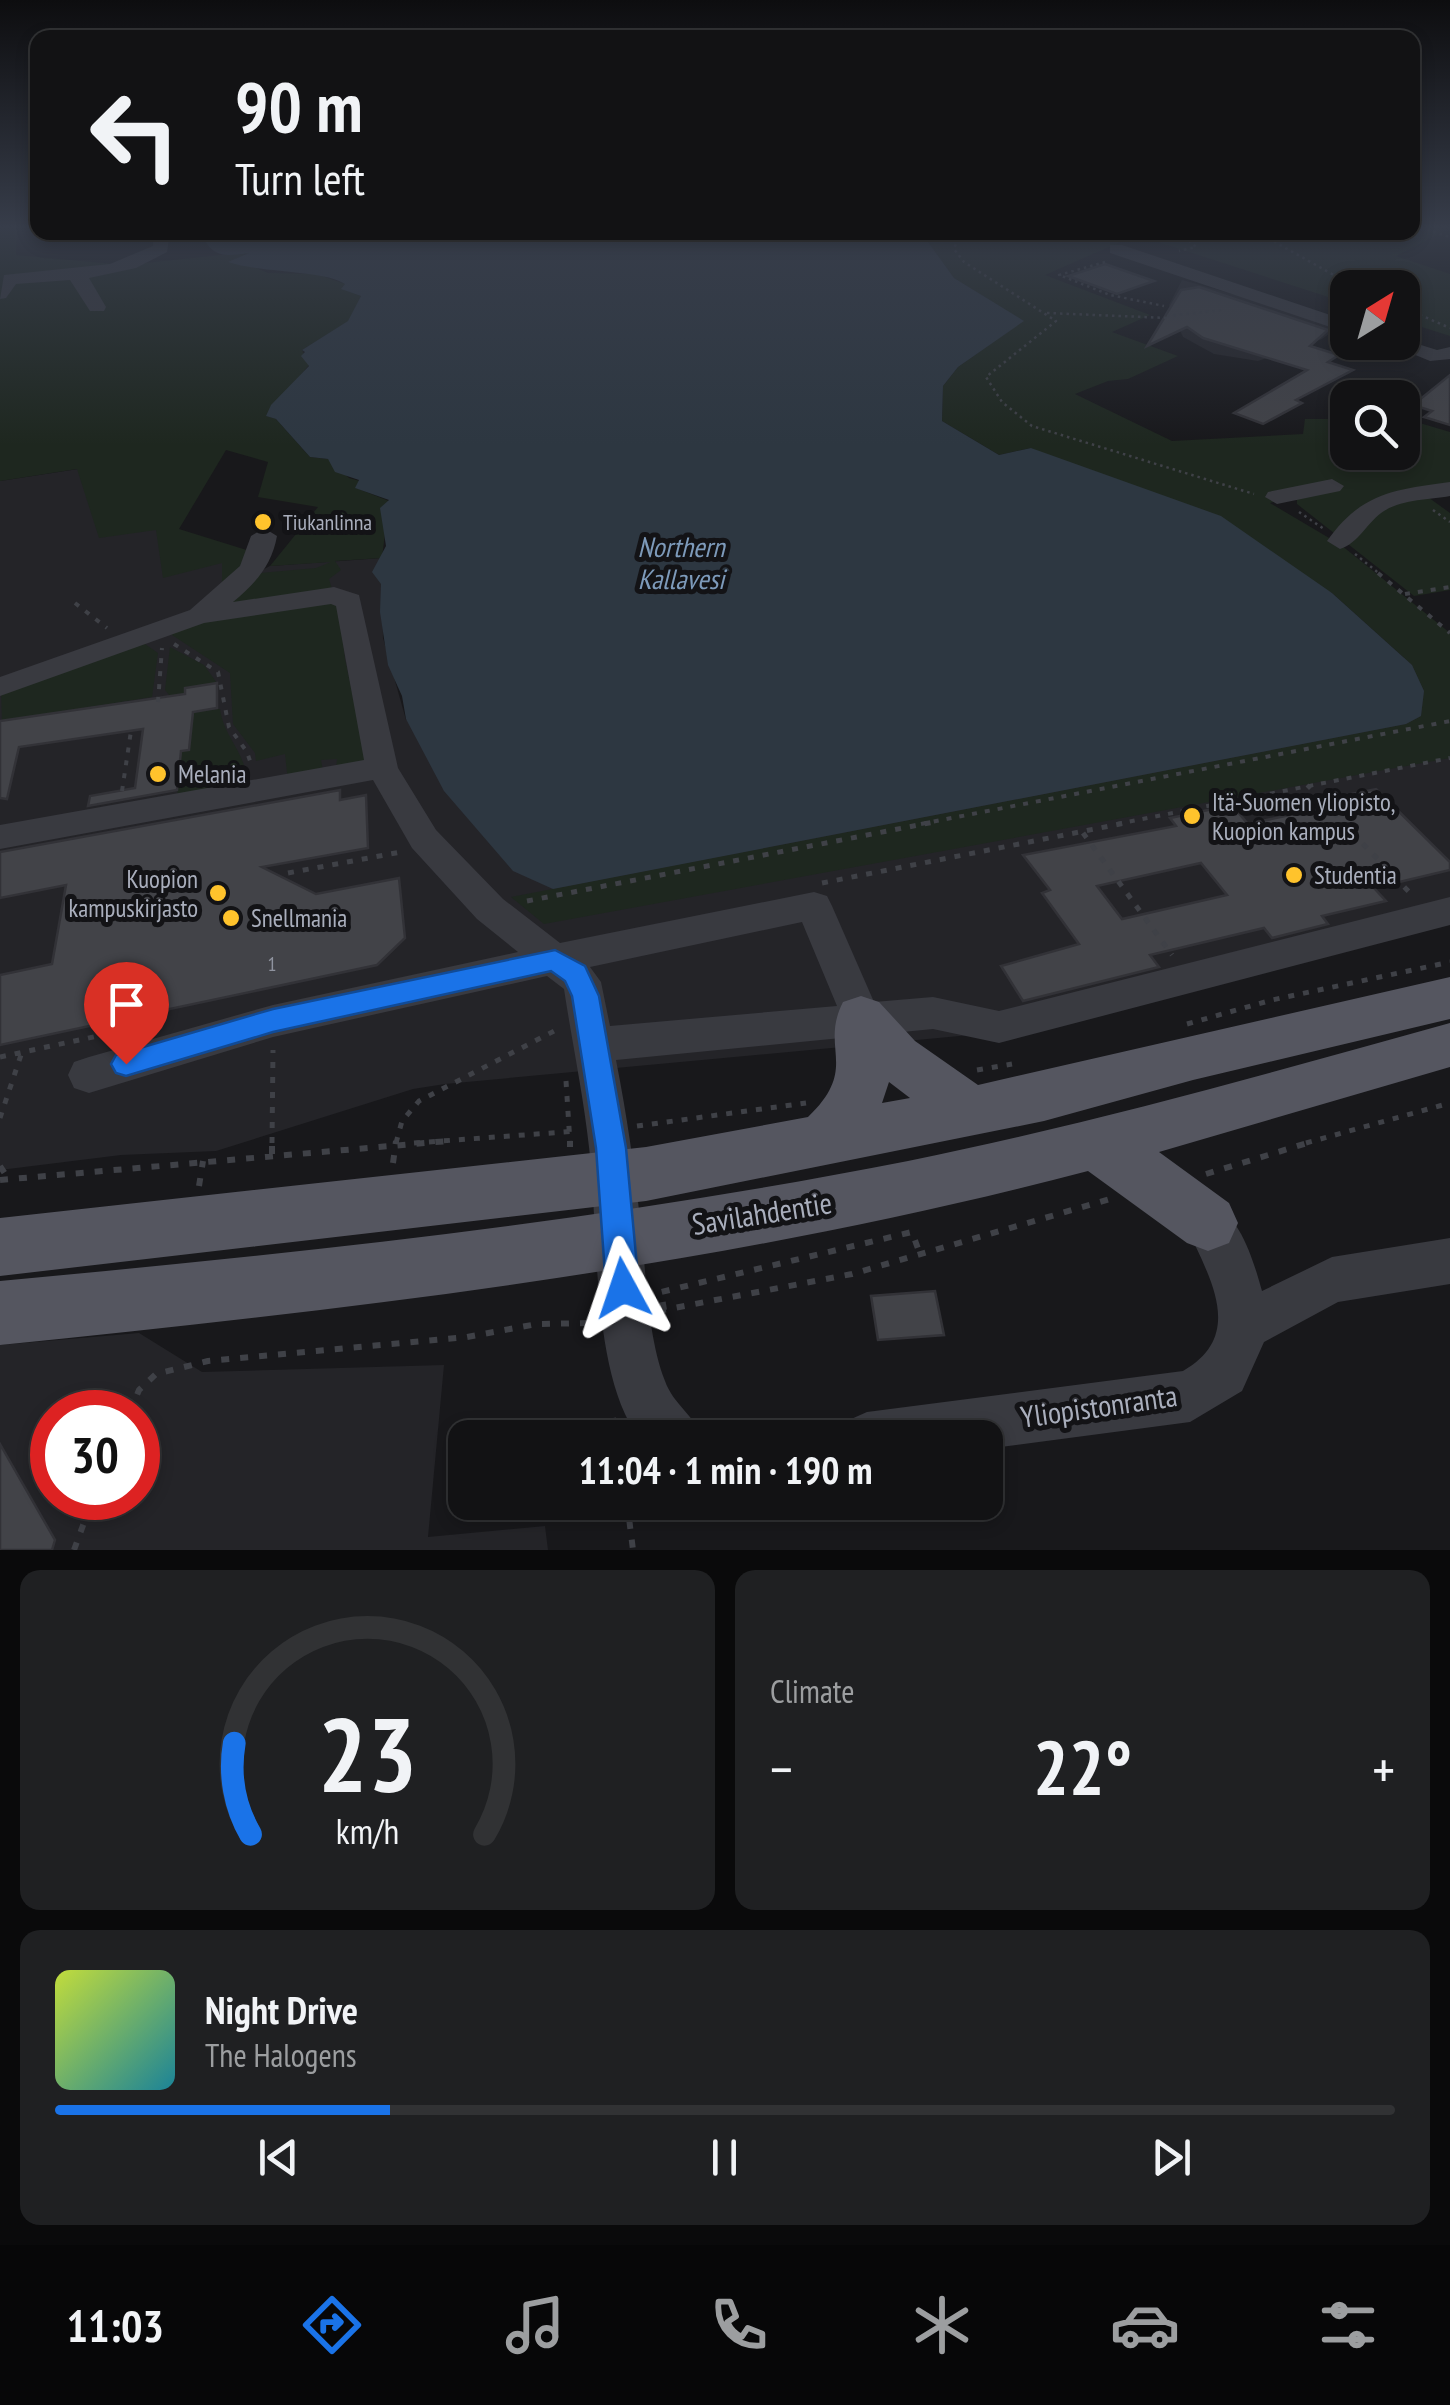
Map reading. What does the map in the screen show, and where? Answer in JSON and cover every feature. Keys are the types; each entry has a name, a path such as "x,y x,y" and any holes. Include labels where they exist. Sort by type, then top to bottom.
{"main road":[{"name":"Savilahdentie","path":"0,1247 646,1177 827,1136 1044,1097 1193,1057 1450,998"},
{"path":"861,1017 896,1057 970,1111"},
{"path":"827,1136 852,1113 860,1093 865,1070 861,1017"},
{"name":"Savilahdentie","path":"646,1177 831,1203 1178,1122 1450,1044"},
{"path":"1178,1122 1170,1151 1181,1197"},
{"path":"1090,1143 1181,1197"},
{"name":"Savilahdentie","path":"0,1313 289,1286 551,1189"}],"street":[{"path":"93,300 97,307"},
{"path":"1270,300 1330,320"},
{"path":"1295,300 1330,318"},
{"path":"1420,331 1450,340"},
{"path":"1420,351 1437,357 1450,353"},
{"path":"1276,497 1332,486"},
{"path":"1340,541 1357,519 1381,500 1450,489"},
{"path":"199,616 254,568 263,552 264,536"},
{"path":"0,687 199,616 343,596 348,601 382,768 424,839 490,908 582,982 578,1036 611,1148 638,1380 658,1420"},
{"path":"0,837 382,768"},
{"path":"89,1075 273,1021 814,906 861,1017"},
{"path":"578,1036 933,1013 999,1027 1441,914"},
{"name":"Yliopistonranta","path":"1003,1420 1190,1396 1224,1373 1240,1328 1238,1281 1181,1197"},
{"path":"1240,1328 1332,1280 1450,1261"}],"path":[{"path":"1024,300 1047,312 1056,322 986,377 1002,402 1032,426 1232,490 1276,497 1340,541 1450,634"},
{"path":"1136,300 1164,306"},
{"path":"1047,312 1167,317 1222,310"},
{"path":"1420,315 1450,328"},
{"path":"1403,595 1450,587"},
{"path":"76,603 91,618 126,640"},
{"path":"158,702 161,639 202,659 218,672 229,728 248,752 254,771 252,791"},
{"path":"490,908 1450,721"},
{"path":"118,816 131,731"},
{"path":"821,883 1450,758"},
{"path":"1306,784 1441,914"},
{"path":"1082,831 1189,979"},
{"path":"288,873 415,849"},
{"path":"1112,872 1121,870"},
{"path":"1177,1026 1272,1000 1450,962"},
{"path":"272,1154 273,1021"},
{"path":"0,1057 154,1024"},
{"path":"395,1146 403,1114 418,1101 578,1036"},
{"path":"0,1118 22,1052"},
{"path":"925,1079 1023,1062"},
{"path":"646,1177 860,1093"},
{"path":"140,1390 156,1374 208,1361 467,1338 537,1324 629,1317 852,1274 1181,1197 1398,1115 1450,1103"},
{"path":"0,1180 395,1146 551,1189"},
{"path":"0,1166 9,1180"},
{"path":"629,1317 661,1292 912,1232 921,1256"},
{"path":"74,1550 86,1520"},
{"path":"630,1520 634,1550"}],"shaded area":[{"path":"0,300 359,300 349,321 302,350 309,365 267,416 276,419 310,457 328,459 349,478 360,481 356,488 389,501 382,558 335,561 341,570 329,579 332,589 220,611 260,573 316,568 331,562 270,566 318,507 258,497 268,462 226,450 179,529 253,552 222,592 222,563 163,578 156,530 99,538 77,469 0,481"},
{"path":"990,300 1112,300 1150,315 1112,332 1178,356 1128,379 1108,381 1075,394 1172,441 1303,434 1305,419 1330,419 1330,470 1420,470 1420,423 1450,432 1450,487 1421,492 1450,513 1450,590 1414,596 1297,504 1297,495 1270,503 1341,545 1450,633 1450,758 544,924 511,897 1406,724 1421,716 1424,691 1412,665 1332,593 1031,448 999,455 942,421 943,386 958,367 1023,321"},
{"path":"1171,300 1255,300 1330,325 1330,333 1322,339 1258,361 1214,354 1183,337 1169,305"},
{"path":"1420,300 1450,300 1450,336 1420,326"},
{"name":"Itä-Suomen yliopisto, Kuopion kampus","path":"78,469 160,528 222,563 222,591 270,566 382,558 383,638 406,720 1450,655 1450,923 1002,1032 445,1084 413,1089 216,1151 121,1155 0,1170 0,481"},
{"path":"317,600 339,604 345,659 367,761 336,770 337,759 321,760 323,771 288,781 285,754 256,761 255,753 233,724 230,673 169,633 172,628"},
{"path":"131,642 145,644 158,653 152,697 2,721 1,691"},
{"path":"170,647 204,665 217,683 186,688 185,694 170,696 165,690"},
{"path":"220,709 243,762 247,782 177,797 181,751 189,749 193,712"},
{"path":"139,1333 202,1372 444,1365 428,1537 545,1526 548,1550 0,1550 0,1345"}],"water":[{"name":"Northern Kallavesi","path":"359,300 990,300 1024,321 958,367 943,386 942,421 999,455 1031,448 1221,516 1332,593 1412,665 1424,691 1421,716 1406,724 553,889 513,871 444,791 406,719 402,696 388,665 380,612 381,584 372,572 386,546 380,508 389,500 355,488 359,480 335,472 328,459 310,457 276,419 266,416 271,405 309,366 301,356 305,352 302,350 348,321"}],"building":[{"path":"1175,300 1239,300 1328,330 1310,346 1330,352 1328,362 1353,370 1296,400 1302,403 1263,424 1234,413 1307,370 1203,338 1187,327 1147,346"},
{"path":"1450,375 1450,425 1424,417 1432,411 1420,407 1420,399"},
{"name":"Melania","path":"217,683 217,708 193,712 189,750 181,751 177,790 88,806 90,796 135,788 143,729 19,747 7,799 0,798 0,721 185,694 185,688"},
{"path":"1376,789 1450,862 1450,870 1374,888 1386,901 1322,916 1328,924 1272,938 1264,928 1150,955 1159,967 1023,1001 1001,966 1079,944 1042,893 1050,890 1023,855 1176,826 1170,818 1232,805 1248,824 1337,805 1331,798","holes":["1201,863 1227,895 1122,919 1097,886"]},
{"name":"Snellmania","path":"340,790 340,800 366,795 368,848 262,867 316,894 399,878 405,938 377,965 0,1045 0,975 52,964 66,885 0,898 0,852"},
{"path":"935,1291 944,1335 878,1340 871,1296"},
{"path":"0,1444 30,1496 30,1520 44,1520 55,1540 52,1550 0,1550"}],"place":[{"name":"Tiukanlinna","path":"263,522"},
{"name":"Melania","path":"158,774"},
{"name":"Itä-Suomen yliopisto, Kuopion kampus","path":"1192,816"},
{"name":"Studentia","path":"1294,875"},
{"name":"Kuopion kampuskirjasto","path":"218,893"},
{"name":"Snellmania","path":"231,918"}],"route":[{"path":"126,1064 273,1021 555,960 576,974 586,996 591,1046 611,1148 623,1288"}]}
